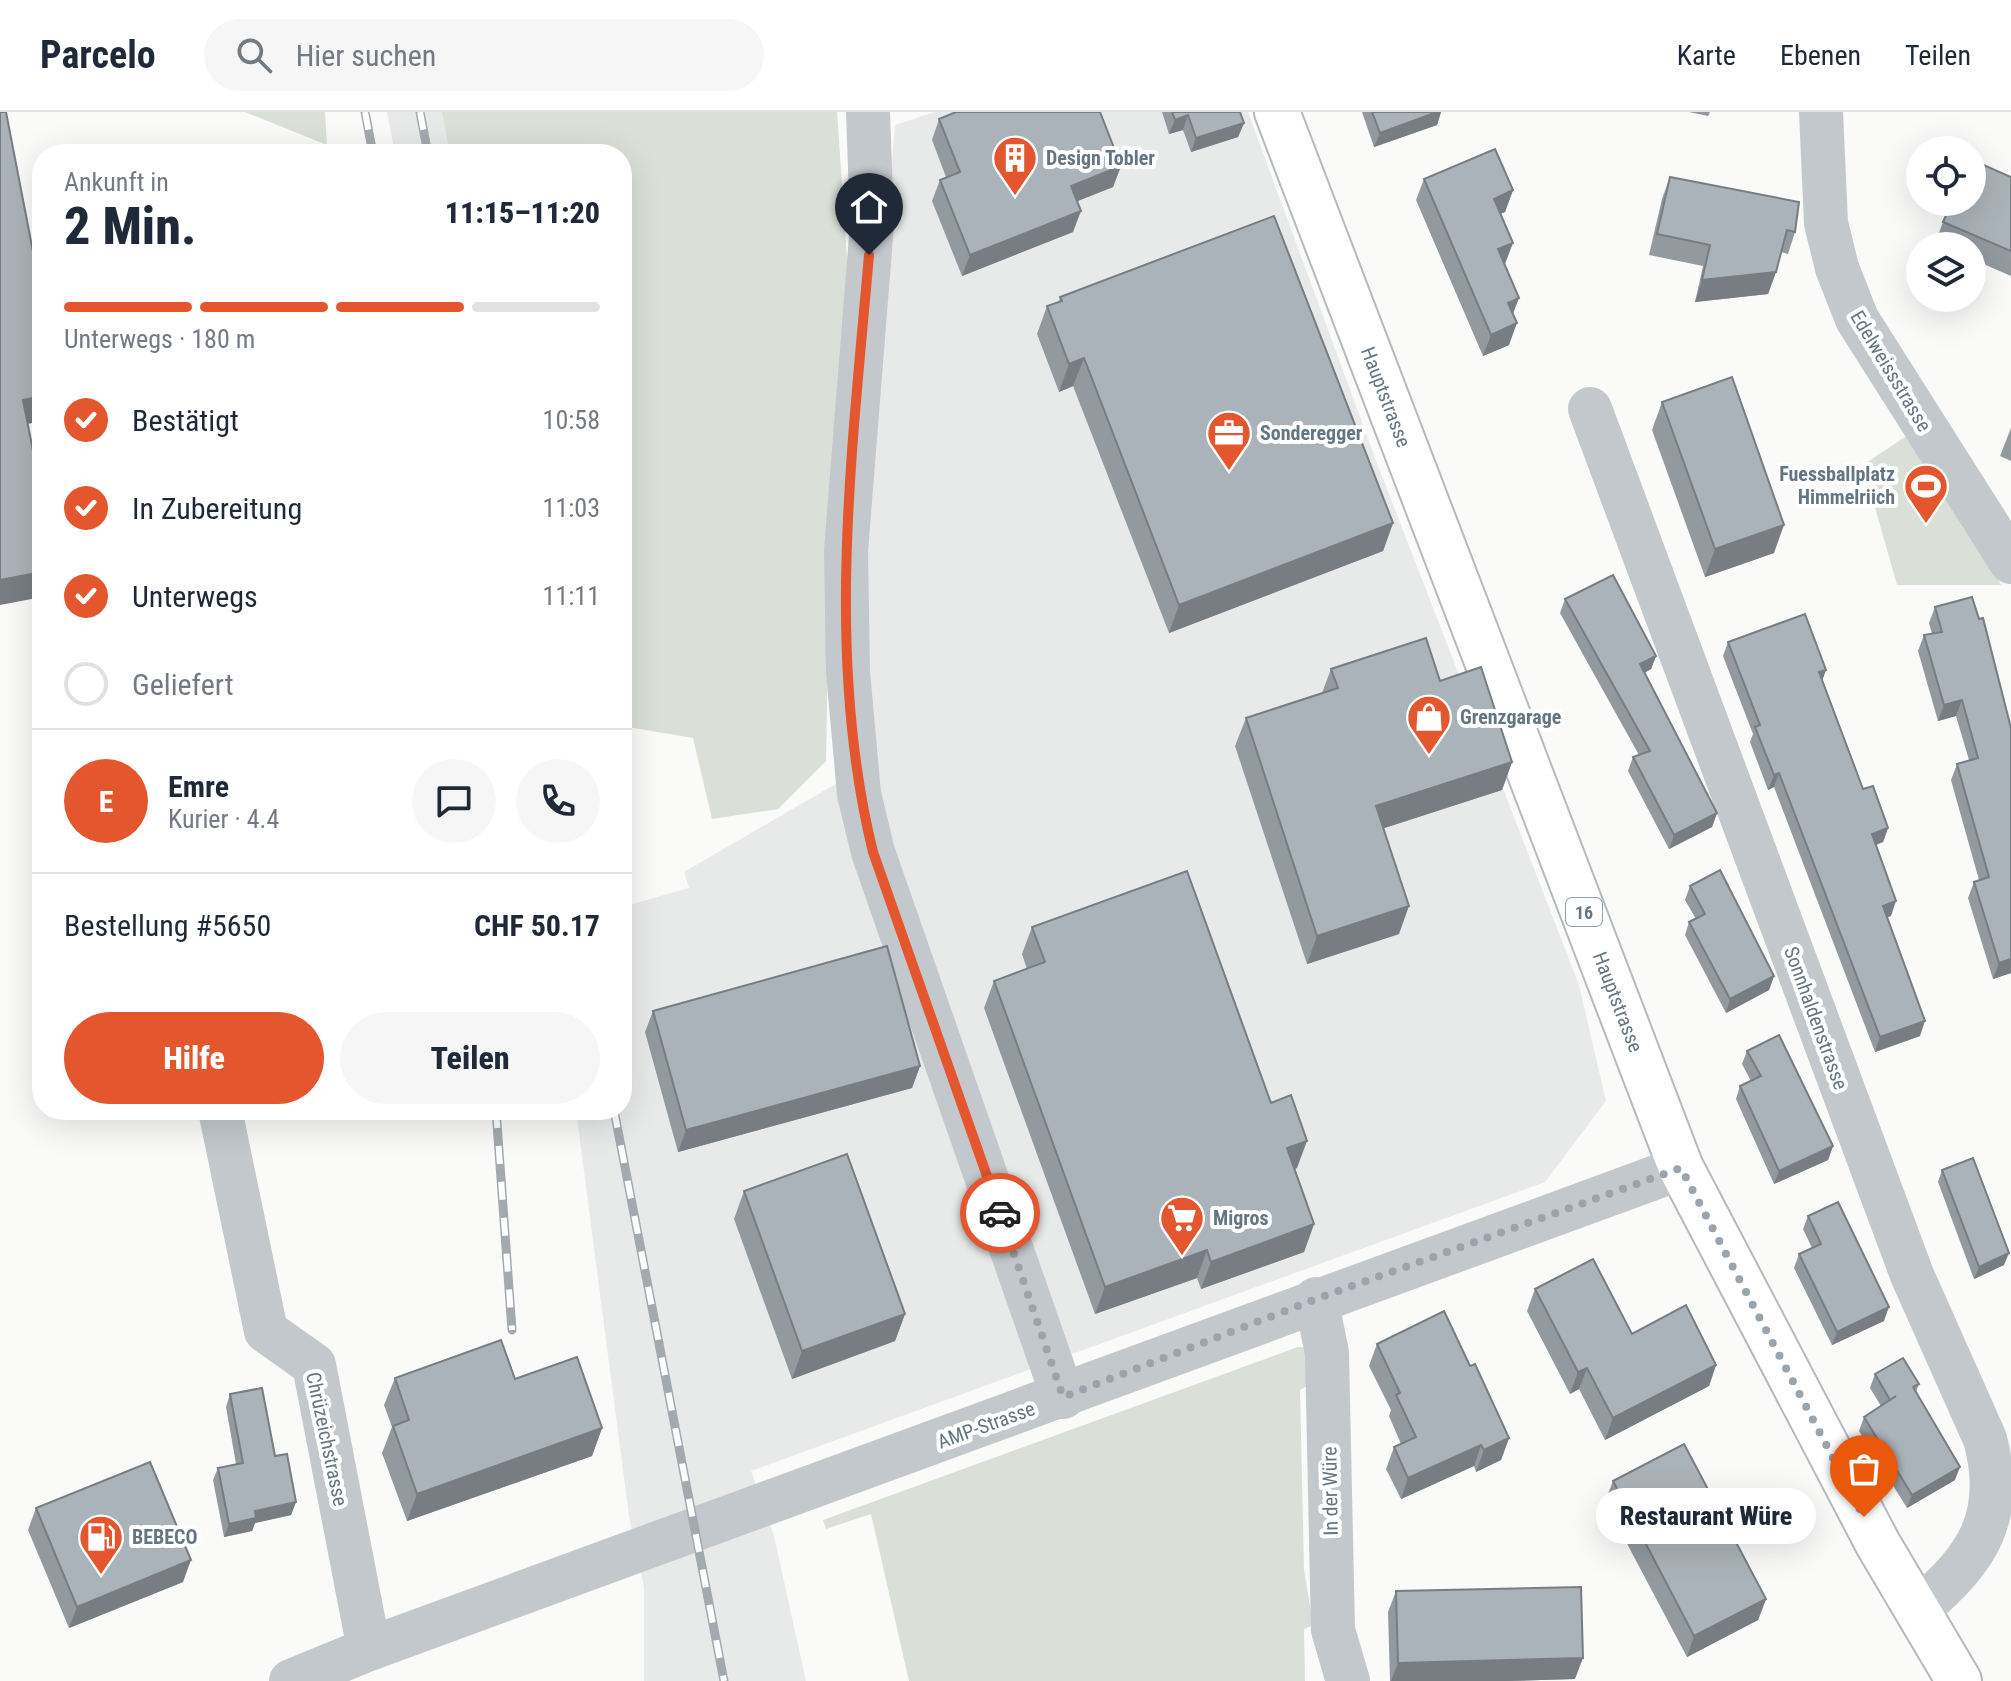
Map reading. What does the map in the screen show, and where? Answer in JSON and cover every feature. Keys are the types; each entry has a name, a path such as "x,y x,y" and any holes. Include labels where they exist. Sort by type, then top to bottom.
{"main road":[{"name":"Hauptstrasse","path":"1277,112 1681,1168 1878,1544 1919,1608 1959,1681"}],"street":[{"path":"868,112 872,224 846,551 848,672 859,794 873,852 1063,1397"},
{"name":"Edelweissstrasse","path":"1821,112 1826,223 1837,268 1857,319 2011,562"},
{"name":"Sonnhaldenstrasse","path":"1590,409 1912,1275 1985,1439 1991,1460 1991,1486 1981,1540 1965,1567 1919,1608"},
{"name":"Chrüzeichstrasse","path":"222,1120 266,1331 314,1365 369,1649"},
{"name":"AMP-Strasse","path":"291,1681 369,1649 1063,1397 1316,1299 1681,1168"},
{"name":"In der Würe","path":"1316,1299 1327,1353 1333,1630 1348,1681"}],"shaded area":[{"path":"245,112 325,112 327,144"},
{"path":"387,112 446,112 452,144 393,144"},
{"path":"442,112 837,112 849,286 829,587 826,761 778,809 712,819 693,738 632,728 632,144 448,144"},
{"path":"935,112 1248,112 1377,463 1579,985 1606,1101 1545,1182 751,1471 774,1536 806,1681 644,1681 644,1587 629,1516 577,1120 632,1120 632,904 689,888 684,872 839,782 895,125"},
{"name":"Fuessballplatz Himmelriich","path":"1923,425 2001,585 1897,585 1863,465"},
{"path":"1305,1347 1314,1382 1300,1390 1304,1569 1313,1625 1304,1629 1305,1681 909,1681 871,1514 826,1529 823,1520"}],"building":[{"path":"0,112 6,112 32,246 32,398 23,400 32,445 32,574 0,580"},
{"name":"Design Tobler","path":"956,112 1100,112 1121,166 1071,186 1081,211 970,255 940,180 960,172 939,119"},
{"path":"1172,112 1240,112 1244,123 1196,138 1188,115 1175,120"},
{"path":"1372,112 1437,112 1380,133"},
{"path":"1495,149 1513,190 1494,199 1513,243 1498,249 1519,298 1508,303 1517,323 1491,335 1424,179"},
{"path":"1986,166 2011,177 2011,251 1986,240 1986,232 1966,232 1943,222 1946,216 1986,216"},
{"path":"1670,177 1799,202 1795,232 1787,230 1776,272 1702,280 1710,245 1657,234"},
{"name":"Sonderegger","path":"1274,216 1393,523 1179,605 1084,358 1069,364 1047,306 1062,301 1060,297"},
{"path":"1732,377 1784,525 1715,549 1662,402"},
{"path":"1613,575 1656,656 1640,664 1717,813 1674,835 1633,757 1650,751 1565,599"},
{"path":"1972,597 1979,619 1983,618 2011,728 2011,959 1999,963 1974,882 1989,877 1957,764 1978,758 1962,700 1944,705 1924,635 1942,632 1935,607"},
{"path":"1805,614 1826,670 1819,672 1863,789 1873,786 1888,828 1872,834 1896,901 1883,906 1925,1021 1880,1037 1779,773 1774,775 1755,727 1760,725 1728,642"},
{"path":"1426,638 1440,681 1481,667 1512,762 1376,806 1409,906 1317,936 1246,718 1338,688 1331,669"},
{"path":"1720,870 1774,976 1730,999 1689,922 1705,914 1690,886"},
{"path":"1187,871 1271,1103 1291,1095 1307,1141 1287,1148 1314,1224 1211,1262 1207,1250 1105,1287 994,981 1045,962 1032,927"},
{"path":"887,946 920,1066 686,1130 653,1011"},
{"path":"1779,1035 1833,1146 1779,1171 1740,1086 1761,1076 1747,1051"},
{"path":"847,1154 905,1314 802,1351 744,1191"},
{"path":"1973,1158 2009,1253 1979,1267 1942,1170"},
{"path":"1838,1202 1889,1307 1837,1332 1799,1254 1821,1244 1808,1216"},
{"path":"1593,1259 1632,1334 1686,1305 1716,1365 1613,1418 1587,1368 1578,1372 1535,1289"},
{"path":"1444,1311 1470,1366 1475,1364 1509,1438 1484,1450 1481,1445 1408,1478 1394,1447 1416,1437 1377,1344"},
{"path":"501,1340 515,1379 577,1357 602,1428 417,1494 393,1426 409,1420 395,1378"},
{"path":"1903,1358 1919,1384 1913,1387 1960,1467 1912,1495 1864,1417 1890,1400 1875,1374"},
{"path":"262,1388 275,1456 287,1454 296,1502 255,1511 256,1518 229,1524 218,1468 243,1463 230,1394"},
{"path":"1684,1444 1766,1599 1694,1636 1613,1481"},
{"path":"150,1462 191,1560 77,1607 36,1508"},
{"path":"1581,1587 1583,1658 1398,1663 1396,1591"}],"railway":[{"path":"365,112 371,144"},
{"path":"420,112 426,144"},
{"path":"497,1120 512,1330"},
{"path":"616,1120 724,1681"}],"way so far":[{"path":"1000,1213 1063,1397 1316,1299 1681,1168 1864,1517"}],"place":[{"name":"Design Tobler","path":"1015,197"},
{"name":"Sonderegger","path":"1229,472"},
{"name":"Fuessballplatz Himmelriich","path":"1926,525"},
{"name":"Grenzgarage","path":"1429,756"},
{"name":"Migros","path":"1182,1257"},
{"name":"Restaurant Würe","path":"1864,1517"},
{"name":"BEBECO","path":"101,1576"}],"route":[{"path":"869,255 846,551 848,672 859,794 873,852 1000,1213"}]}
